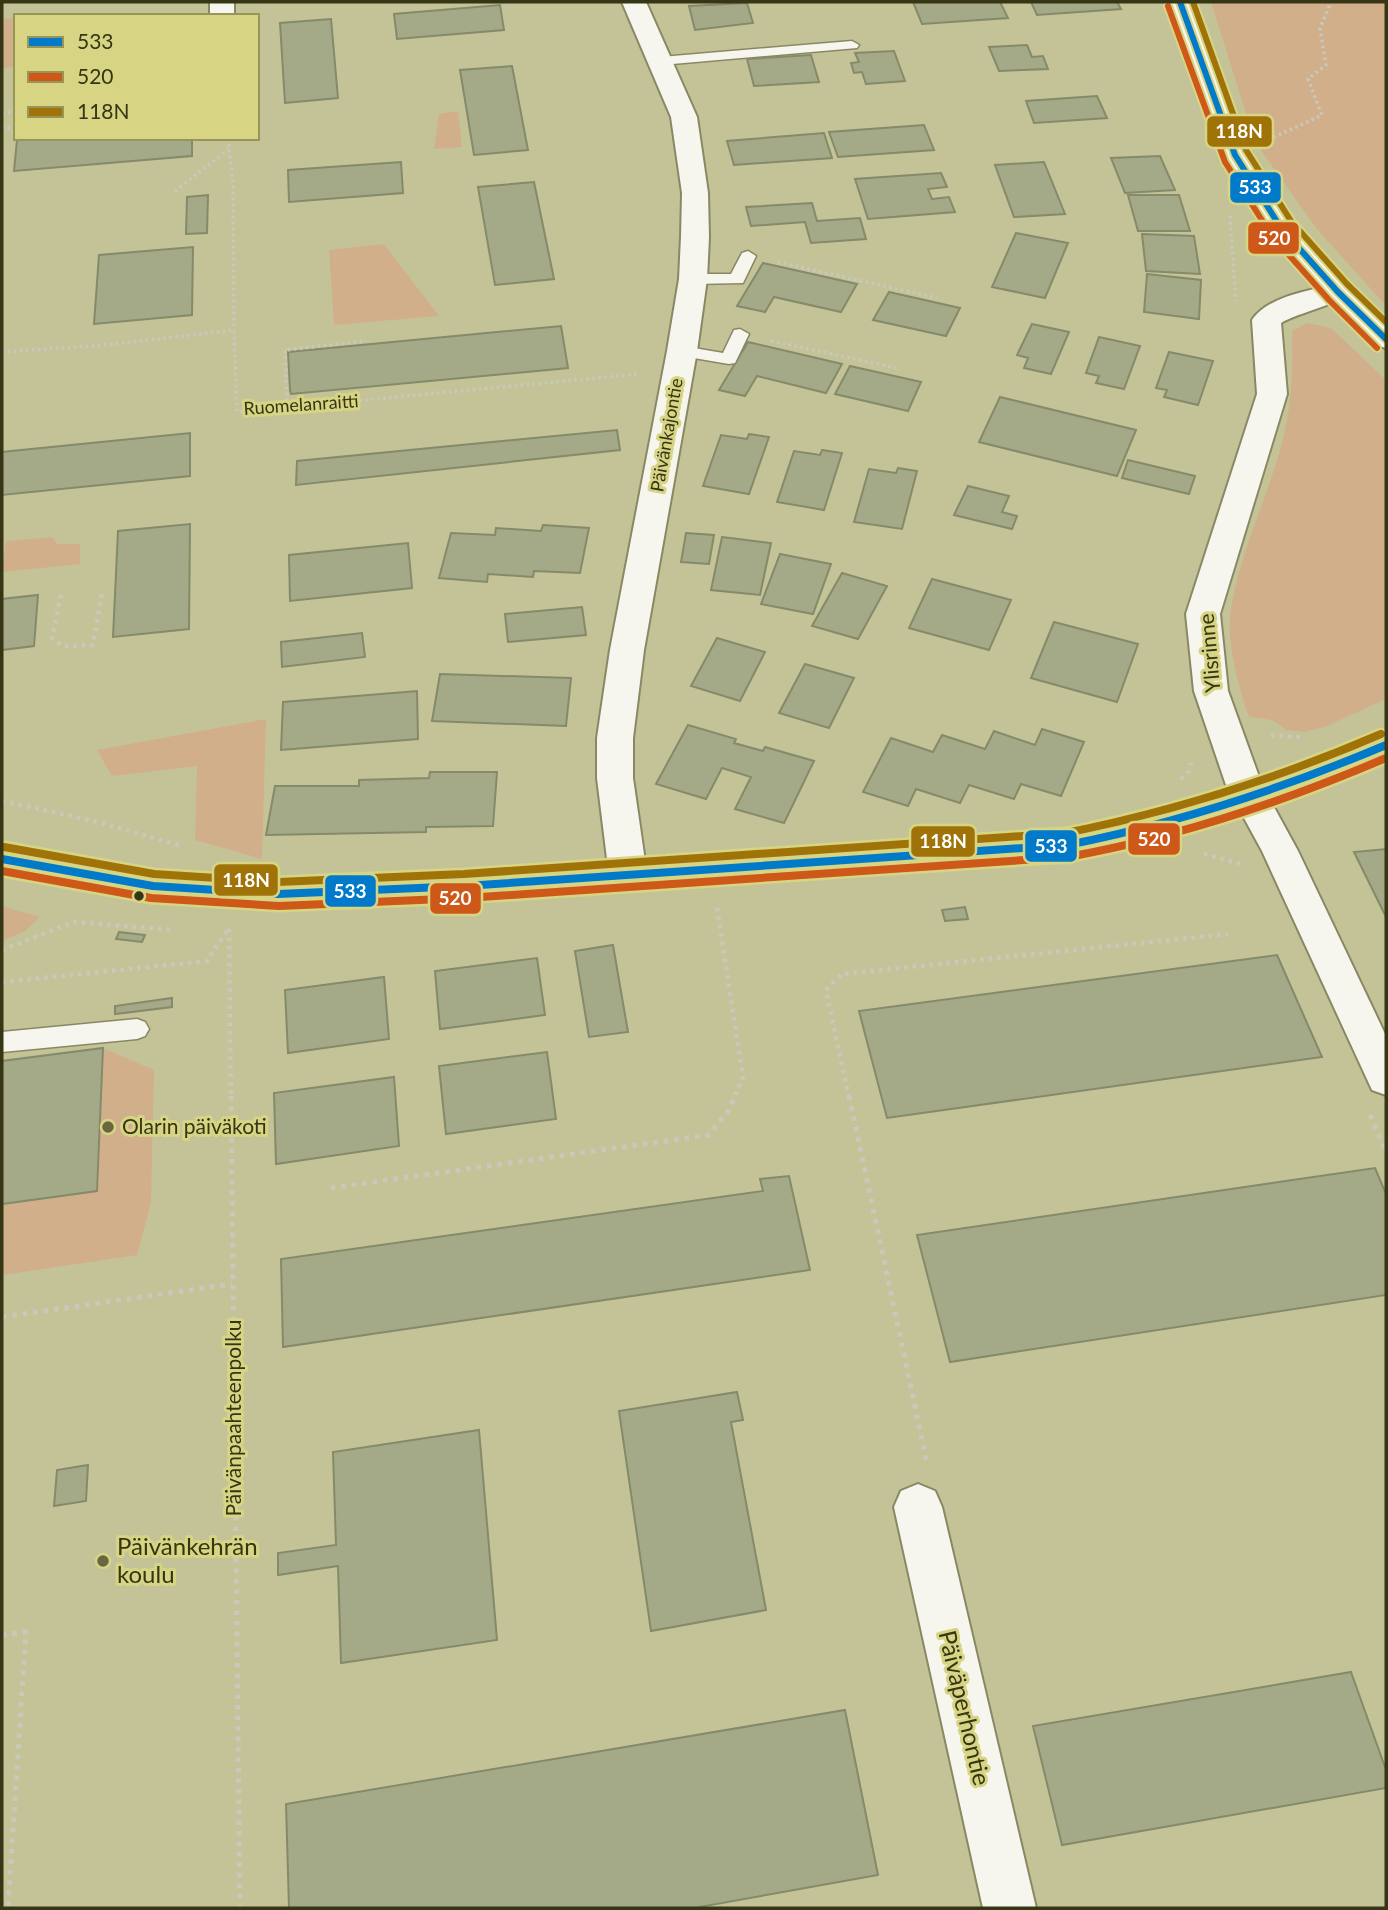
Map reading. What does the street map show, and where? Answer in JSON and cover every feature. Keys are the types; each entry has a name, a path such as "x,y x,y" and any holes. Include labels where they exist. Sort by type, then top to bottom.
{"street":[{"name":"Päivänkajontie","path":"628,875 615,778 615,738 623,674 693,279 695,193 684,117 635,2"},
{"path":"1180,2 1235,155 1281,228 1338,292 1386,338"},
{"name":"Ylisrinne","path":"1338,292 1292,305 1266,320 1272,394 1203,614 1211,691 1244,785 1386,1079"},
{"path":"2,859 153,886 278,894 628,875 1067,845 1131,835 1253,800 1386,745"},
{"name":"Päiväperhontie","path":"918,1507 1010,1908"}],"lane":[{"path":"661,61 852,45"},
{"path":"693,279 737,279 748,256"},
{"path":"680,361 729,359 740,334"},
{"path":"2,1042 137,1029"}],"path":[{"path":"1235,155 1322,115 1308,79 1326,65 1320,27 1331,2"},
{"path":"2,352 105,345 234,330 233,185 228,140"},
{"path":"175,191 229,149"},
{"path":"748,256 937,298"},
{"name":"Ruomelanraitti","path":"234,330 237,412 680,361"},
{"path":"740,334 897,368"},
{"path":"287,407 285,350 365,341"},
{"path":"61,595 52,638 62,646 93,645 102,593"},
{"path":"2,801 90,820 195,850"},
{"path":"331,1188 709,1135 729,1110 743,1077 715,900"},
{"path":"2,950 75,922 176,930"},
{"path":"215,929 229,928"},
{"path":"2,982 207,961 229,928"},
{"name":"Päivänpaahteenpolku","path":"229,928 240,1908"},
{"path":"918,1507 932,1484 826,990 842,974 1228,934"},
{"path":"2,1317 232,1284"},
{"path":"2,1636 26,1632 8,1908"}],"shaded area":[{"path":"1211,2 1386,2 1386,306 1317,229 1255,142"},
{"path":"14,18 14,66 2,69 2,19"},
{"path":"458,111 462,147 434,149 439,114"},
{"path":"384,244 439,316 334,325 329,250"},
{"path":"1307,323 1331,328 1386,380 1386,699 1325,727 1304,732 1287,730 1272,720 1249,717 1235,668 1230,640 1230,617 1239,573 1276,464 1285,428 1291,387 1292,331"},
{"path":"53,537 57,544 80,544 80,564 2,572 6,541"},
{"path":"266,719 262,859 195,840 197,766 112,776 97,750"},
{"path":"2,906 40,917 25,931 2,941"},
{"path":"103,1048 154,1070 151,1203 137,1255 2,1275 2,1204 97,1191"}],"building":[{"path":"913,2 1000,2 1008,18 922,24"},
{"path":"1031,2 1117,2 1121,9 1037,15"},
{"path":"747,3 753,23 695,30 689,6"},
{"path":"500,5 504,30 397,39 394,14"},
{"path":"331,19 338,98 285,103 280,23"},
{"path":"1027,45 1032,57 1043,56 1048,69 999,71 989,47"},
{"path":"894,51 905,81 866,84 862,72 854,73 851,63 859,62 855,53"},
{"path":"811,55 819,82 754,86 747,59"},
{"path":"512,66 528,150 474,155 460,70"},
{"path":"1097,96 1107,118 1034,123 1026,101"},
{"path":"924,125 934,150 838,157 829,132"},
{"path":"824,133 832,158 734,165 727,141"},
{"path":"17,140 192,140 192,156 14,171"},
{"path":"1160,156 1175,190 1125,193 1111,158"},
{"path":"401,162 403,193 289,202 288,170"},
{"path":"1044,162 1065,214 1014,217 995,165"},
{"path":"941,173 947,187 928,189 932,199 949,197 955,212 868,219 855,179"},
{"path":"534,182 554,279 495,285 478,187"},
{"path":"208,195 207,233 186,234 187,197"},
{"path":"1128,195 1179,195 1190,231 1138,231"},
{"path":"812,203 817,221 860,218 866,239 811,243 805,222 751,226 746,207"},
{"path":"1016,233 1068,243 1045,298 992,287"},
{"path":"1142,234 1194,236 1200,274 1146,271"},
{"path":"193,247 192,315 94,324 99,255"},
{"path":"763,263 857,284 841,312 774,297 765,312 737,306"},
{"path":"1147,274 1201,280 1199,319 1144,312"},
{"path":"889,292 960,308 946,336 873,320"},
{"path":"1032,324 1069,332 1051,374 1024,368 1028,358 1017,355"},
{"path":"561,326 568,368 291,394 290,390 288,352"},
{"path":"1099,337 1140,346 1124,389 1096,383 1099,376 1086,373"},
{"path":"748,342 842,364 826,393 757,376 745,396 719,390"},
{"path":"1169,352 1213,361 1198,405 1164,397 1167,390 1156,388"},
{"path":"850,366 921,382 908,411 835,394"},
{"path":"1000,397 1136,430 1117,476 979,442"},
{"path":"617,430 620,450 296,485 297,461"},
{"path":"190,433 190,476 2,495 2,452"},
{"path":"749,434 769,437 749,494 703,486 721,435 747,439"},
{"path":"822,450 842,453 824,510 777,502 794,451 820,455"},
{"path":"1128,460 1195,476 1189,494 1122,478"},
{"path":"898,468 917,471 902,529 854,522 869,469 896,473"},
{"path":"968,486 1009,496 1002,512 1017,516 1012,529 954,515"},
{"path":"190,524 189,629 113,637 118,531"},
{"path":"543,525 589,528 580,573 534,571 533,577 488,574 487,582 439,578 451,533 495,535 496,528 541,531"},
{"path":"686,533 714,535 709,564 681,562"},
{"path":"722,537 771,543 760,595 711,590"},
{"path":"408,543 412,588 290,601 289,555"},
{"path":"780,554 831,564 813,614 761,604"},
{"path":"842,573 887,586 858,639 812,626"},
{"path":"932,579 1011,600 989,650 909,628"},
{"path":"38,595 34,646 2,650 2,599"},
{"path":"582,607 586,635 508,642 505,614"},
{"path":"1054,622 1138,644 1117,702 1031,678"},
{"path":"362,633 365,657 282,667 281,642"},
{"path":"717,638 765,652 740,701 691,686"},
{"path":"805,664 854,678 829,728 779,713"},
{"path":"440,674 571,678 566,726 432,721"},
{"path":"417,691 418,739 281,750 283,702"},
{"path":"688,725 736,739 734,743 763,751 765,747 814,761 784,823 735,809 751,777 722,768 706,799 656,784"},
{"path":"1042,729 1084,742 1061,796 1021,784 1014,799 969,785 960,803 916,789 908,806 863,792 891,738 933,752 942,735 985,749 994,731 1035,745"},
{"path":"430,772 497,772 493,826 426,827 426,832 266,835 275,786 359,786 359,780 429,778"},
{"path":"1386,849 1386,917 1354,852"},
{"path":"965,907 968,919 945,921 942,910"},
{"path":"119,932 145,935 142,942 116,939"},
{"path":"613,945 628,1032 589,1037 575,951"},
{"path":"1277,955 1322,1057 887,1118 859,1011"},
{"path":"537,958 545,1015 440,1029 435,971"},
{"path":"384,977 389,1039 288,1053 285,990"},
{"path":"172,998 172,1007 115,1014 115,1006"},
{"path":"103,1048 97,1191 2,1204 2,1061"},
{"path":"547,1052 556,1119 446,1134 439,1066"},
{"path":"394,1077 399,1146 276,1164 274,1093"},
{"path":"1375,1168 1386,1194 1386,1295 950,1362 917,1235"},
{"path":"789,1176 810,1270 283,1347 281,1259 763,1191 760,1179"},
{"path":"737,1392 743,1420 731,1422 766,1610 651,1631 619,1411"},
{"path":"479,1430 497,1640 341,1663 338,1566 278,1575 278,1553 336,1545 333,1452"},
{"path":"88,1465 86,1501 54,1506 57,1470"},
{"path":"1351,1672 1386,1770 1386,1788 1062,1845 1033,1726"},
{"path":"845,1710 878,1875 694,1908 289,1908 286,1804"}],"transit line":[{"name":"533","path":"1180,2 1235,155 1281,228 1338,292 1386,339"},
{"name":"118N","path":"1193,2 1246,150 1291,221 1347,284 1386,322"},
{"name":"520","path":"1168,6 1225,162 1272,236 1329,300 1377,348"},
{"name":"118N","path":"4,847 154,874 278,882 464,874 1066,833 1107,825 1226,793 1304,766 1381,734"},
{"name":"533","path":"2,859 153,886 278,894 465,886 1067,845 1149,827 1230,804 1308,777 1386,745"},
{"name":"520","path":"2,871 151,898 279,906 466,898 1068,857 1150,840 1230,818 1386,758"}],"place":[{"name":"Olarin päiväkoti","path":"108,1127"},
{"name":"Päivänkehrän koulu","path":"103,1561"}]}
